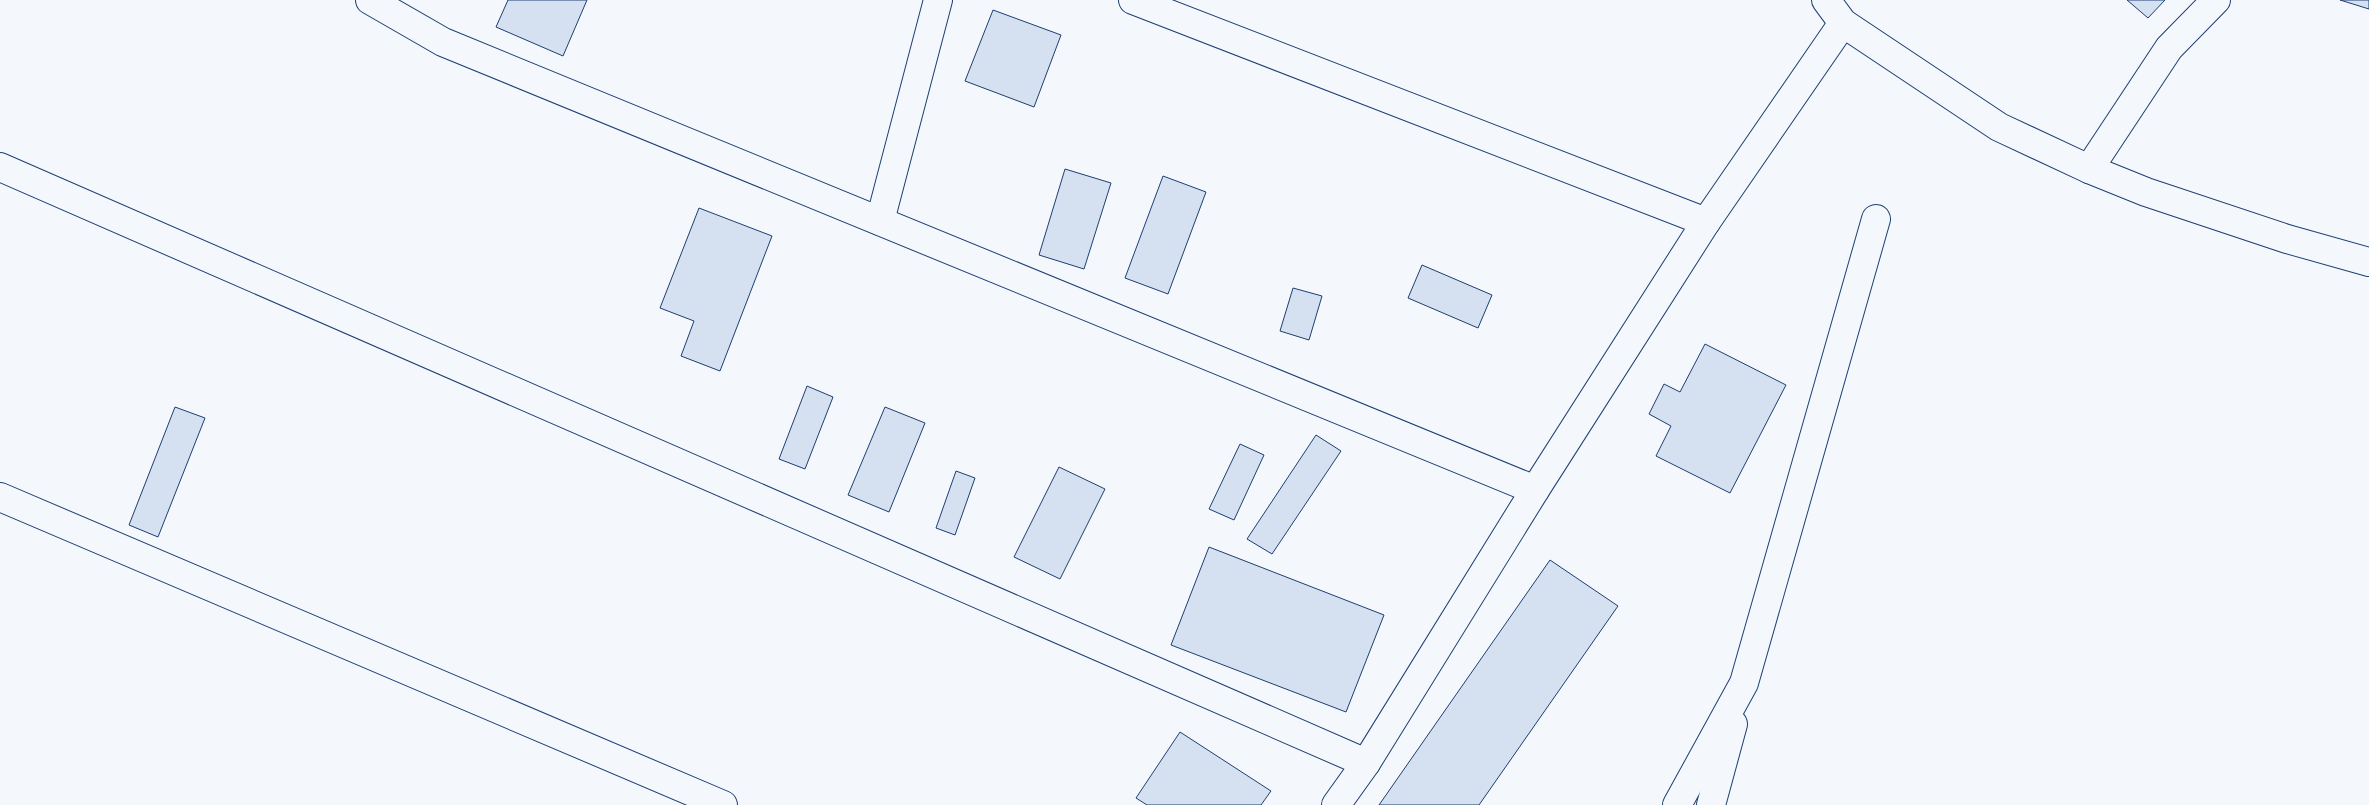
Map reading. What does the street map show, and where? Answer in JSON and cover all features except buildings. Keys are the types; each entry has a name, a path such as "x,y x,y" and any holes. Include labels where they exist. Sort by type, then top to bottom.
{"street":[{"path":"370,0 443,42 1535,490"},
{"path":"880,221 938,0"},
{"path":"1133,0 1706,222"},
{"path":"1826,0 1843,23 1999,127 2089,169 2146,192 2288,239 2369,262"},
{"path":"2089,169 2169,48 2216,0"},
{"path":"1336,805 1366,763 1535,490 1706,222 1843,23"},
{"path":"0,167 1366,763"},
{"path":"1712,805 1744,683 1876,219"},
{"path":"0,497 723,805"},
{"path":"1677,805 1744,683"}]}
